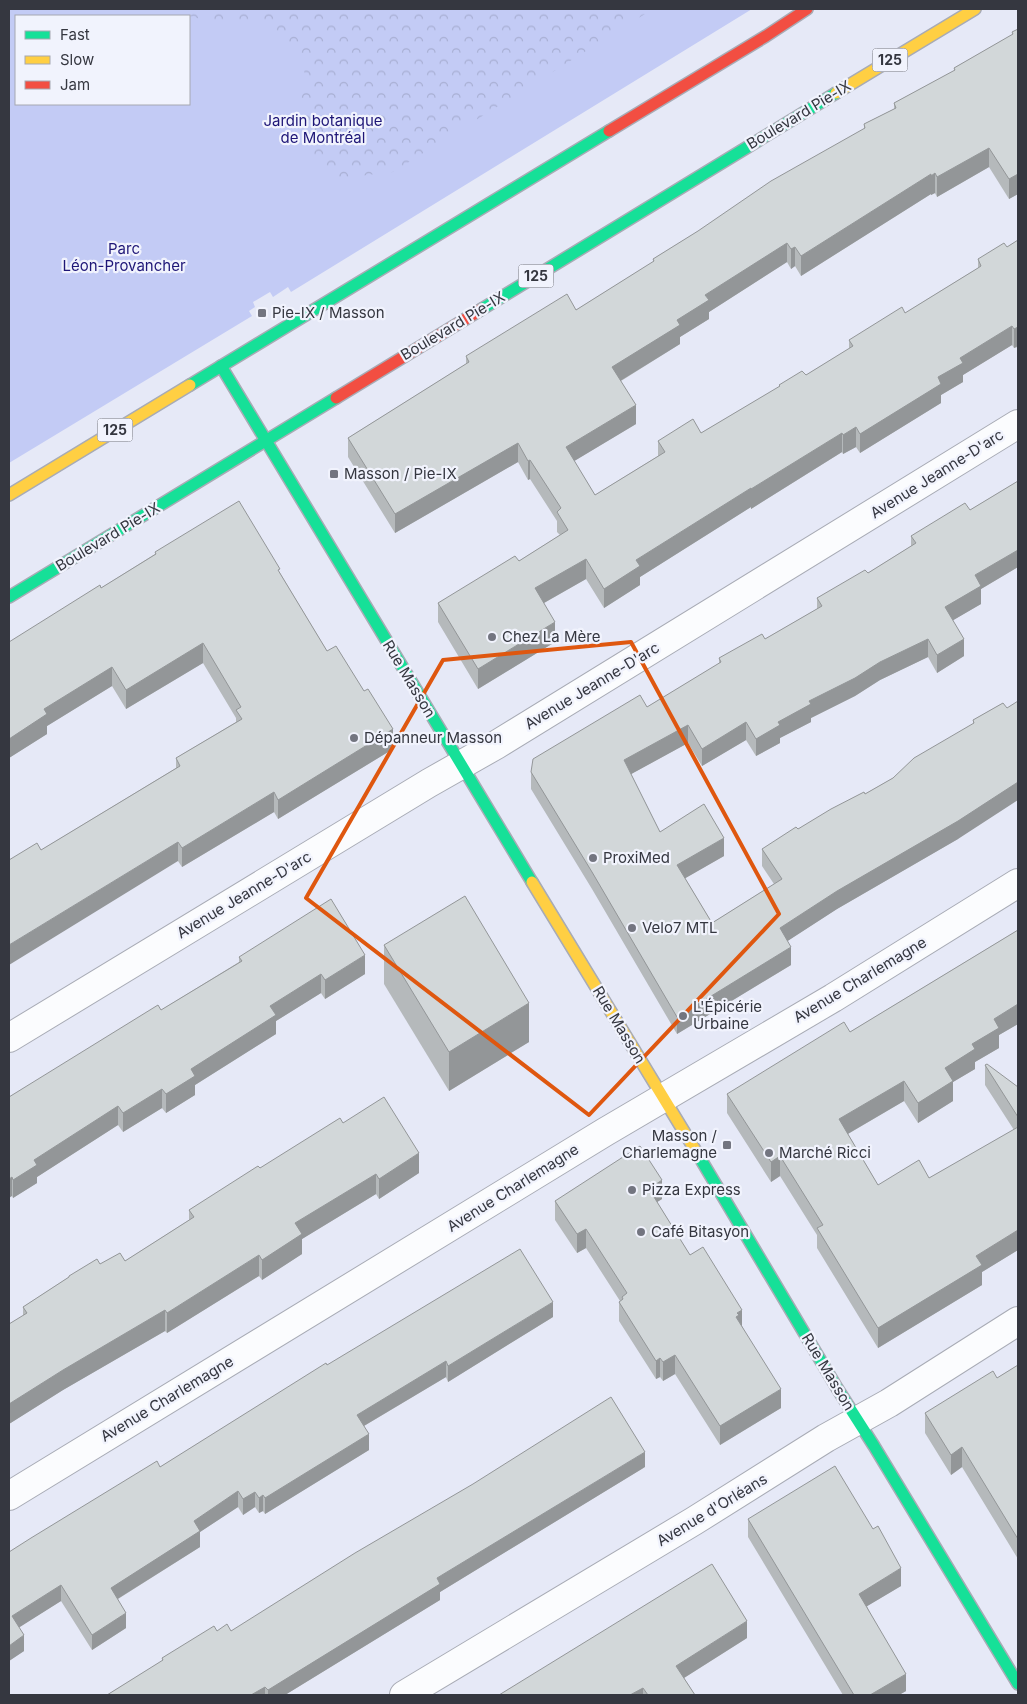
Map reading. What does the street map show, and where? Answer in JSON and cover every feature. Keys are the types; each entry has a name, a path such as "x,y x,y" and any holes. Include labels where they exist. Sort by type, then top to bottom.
{"main road":[{"name":"125","path":"9,495 807,9"},
{"name":"Boulevard Pie-IX","path":"9,597 975,9"},
{"name":"Rue Masson","path":"221,366 460,765 1018,1684"}],"street":[{"name":"Avenue Jeanne-D'arc","path":"9,1038 620,669 1018,424"},
{"name":"Avenue Charlemagne","path":"9,1496 663,1098 833,998 1018,883"},
{"name":"Avenue d'Orléans","path":"404,1695 694,1521 1018,1321"}],"highlighted area":[{"path":"631,642 779,914 589,1115 306,898 443,660"}],"green space":[{"path":"9,9 752,9 291,292 288,287 273,297 270,292 253,302 255,307 249,311 252,316 9,463"},
{"name":"Jardin botanique de Montréal","path":"173,9 653,9 393,172 342,178 313,169 299,115 305,66 266,25 214,23 176,12"}],"building":[{"path":"1018,29 1018,174 1009,179 989,148 937,177 935,173 931,176 931,174 801,256 795,247 791,249 787,243 705,295 709,300 677,320 680,325 612,367 636,405 566,447 595,495 665,452 658,441 693,419 701,433 802,371 806,375 853,346 849,340 902,307 905,313 981,266 978,259 1004,243 1007,247 1018,240 1018,327 1014,329 1012,326 960,358 963,363 938,377 941,384 860,434 856,427 843,435 842,433 636,560 640,566 604,589 586,559 535,588 555,622 478,669 438,603 515,556 519,561 568,530 557,512 561,508 530,460 528,461 518,443 395,514 348,438 469,362 466,356 567,294 576,310 654,261 653,259 771,181 865,128 864,124 896,108 894,103 955,70 954,68 1013,34 1012,32"},
{"path":"1018,481 1018,550 975,575 981,586 945,607 964,639 937,655 928,639 880,662 855,678 809,701 811,704 778,722 780,725 756,739 746,722 702,749 688,725 624,760 660,832 704,804 724,838 677,865 712,923 782,879 762,849 796,827 798,829 831,809 864,792 865,794 893,778 914,758 974,723 973,720 1003,703 1007,708 1018,701 1018,782 958,821 837,891 780,928 791,947 677,1017 531,772 533,759 640,695 647,707 721,662 719,658 762,634 765,639 822,606 817,598 865,570 868,573 916,543 911,536 965,503 970,510"},
{"path":"239,501 327,651 336,646 364,691 368,689 393,729 278,800 274,792 182,848 178,842 9,945 9,860 37,843 41,850 180,766 176,758 242,719 236,710 241,707 203,643 126,690 112,667 44,709 47,714 9,739 9,642 100,585 101,588 156,554 155,552"},
{"path":"465,896 529,1003 449,1052 384,945"},
{"path":"331,899 365,955 325,980 321,974 270,1006 276,1015 191,1069 195,1076 166,1094 162,1089 123,1113 118,1106 34,1160 37,1165 13,1180 12,1177 9,1179 9,1097 158,1005 161,1010 242,961 239,957"},
{"path":"1018,930 1018,1004 994,1019 999,1028 972,1044 975,1049 945,1068 953,1081 918,1103 904,1081 839,1119 878,1185 919,1160 929,1178 1018,1127 1018,1230 976,1256 982,1265 878,1328 817,1228 823,1225 780,1156 771,1162 727,1094 844,1022 850,1032"},
{"path":"987,1064 1018,1087 1018,1117 985,1065"},
{"path":"384,1097 419,1153 379,1179 376,1174 295,1223 302,1234 262,1260 259,1255 167,1313 165,1310 9,1404 9,1324 27,1313 23,1307 97,1259 100,1264 120,1253 125,1261 194,1217 189,1210 258,1166 260,1168 340,1118 343,1123"},
{"path":"640,1146 662,1180 649,1189 690,1255 703,1247 742,1310 737,1313 739,1315 736,1317 781,1389 720,1426 675,1355 663,1362 660,1358 656,1361 619,1302 627,1293 586,1229 577,1234 555,1201"},
{"path":"520,1249 553,1302 448,1366 446,1361 357,1415 369,1434 265,1498 263,1495 259,1498 255,1492 243,1499 238,1491 194,1521 200,1531 111,1588 126,1613 92,1635 61,1585 12,1616 24,1635 9,1646 9,1552 157,1461 160,1467 326,1363 327,1365"},
{"path":"1018,1365 1018,1539 962,1447 951,1455 925,1413 993,1371 997,1378"},
{"path":"611,1397 645,1452 437,1578 440,1584 268,1690 265,1687 251,1695 107,1695 214,1626 217,1631 227,1624 231,1631 355,1553 473,1484"},
{"path":"835,1466 873,1529 878,1526 901,1568 859,1594 906,1674 870,1695 854,1695 748,1519"},
{"path":"712,1564 747,1621 676,1666 695,1695 648,1695 643,1688 630,1695 499,1695"}],"traffic: fast":[{"path":"482,309 836,93"},
{"path":"190,385 609,131"},
{"path":"221,366 532,882"},
{"path":"9,597 336,398"},
{"path":"697,1153 837,1388 1018,1684"}],"traffic: slow":[{"path":"836,93 975,9"},
{"path":"9,495 190,385"},
{"path":"532,882 697,1153"}],"traffic: jam":[{"path":"609,131 807,9"},
{"path":"336,398 482,309"}],"place":[{"name":"Pie-IX / Masson","path":"262,313"},
{"name":"Masson / Pie-IX","path":"334,474"},
{"name":"Chez La Mère","path":"492,637"},
{"name":"Dépanneur Masson","path":"354,738"},
{"name":"ProxiMed","path":"593,858"},
{"name":"Velo7 MTL","path":"632,928"},
{"name":"L'Épicérie Urbaine","path":"683,1016"},
{"name":"Masson / Charlemagne","path":"727,1145"},
{"name":"Marché Ricci","path":"769,1153"},
{"name":"Pizza Express","path":"632,1190"},
{"name":"Café Bitasyon","path":"641,1232"}],"park label":[{"name":"Parc Léon-Provancher","path":"124,258"}]}
